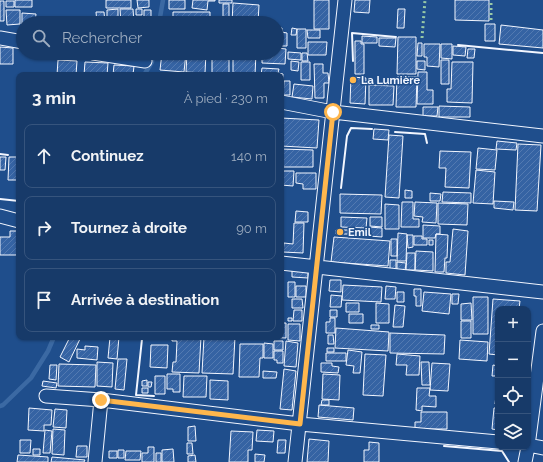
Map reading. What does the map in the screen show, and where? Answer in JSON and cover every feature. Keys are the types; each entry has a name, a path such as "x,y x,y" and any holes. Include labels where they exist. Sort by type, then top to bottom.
{"street":[{"path":"295,462 345,0"},
{"path":"0,38 16,41"},
{"path":"138,60 145,61"},
{"path":"284,103 333,112 543,136"},
{"path":"0,216 16,220"},
{"path":"284,263 543,292"},
{"path":"531,423 543,331"},
{"path":"46,396 101,400 300,424 495,442"},
{"path":"95,462 101,400"},
{"path":"531,446 543,448"},
{"path":"525,462 527,450"}],"building":[{"path":"15,0 32,0 32,7 15,7"},
{"path":"106,0 131,0 131,8 106,8"},
{"path":"137,0 149,0 149,7 138,8"},
{"path":"169,0 185,0 185,9 169,9"},
{"path":"193,0 215,1 208,1 207,10 192,8"},
{"path":"219,0 232,0 232,3 219,3"},
{"path":"314,0 329,0 329,29 314,29"},
{"path":"355,0 370,0 369,13 354,12"},
{"path":"455,0 489,0 489,21 455,20"},
{"path":"0,1 4,1 4,21 0,21"},
{"path":"6,1 14,1 14,7 6,7"},
{"path":"233,3 259,5 258,16 232,16"},
{"path":"223,4 229,4 229,16 223,16"},
{"path":"118,9 118,16 107,16 107,10"},
{"path":"120,9 133,9 134,16 120,16"},
{"path":"136,9 142,9 142,15 136,15"},
{"path":"398,9 405,9 404,28 397,28"},
{"path":"6,10 20,10 20,16 16,16 16,24 7,25"},
{"path":"144,10 151,10 151,16 144,16"},
{"path":"96,12 104,12 104,16 96,16"},
{"path":"173,12 210,12 210,16 173,16"},
{"path":"22,13 36,14 36,16 22,16"},
{"path":"485,24 495,24 495,41 485,41"},
{"path":"501,25 543,30 543,48 499,44"},
{"path":"292,28 297,29 296,35 291,35"},
{"path":"297,29 306,29 306,48 297,48"},
{"path":"307,30 320,30 320,38 308,38"},
{"path":"284,32 287,33 287,46 284,46"},
{"path":"362,36 377,37 377,43 362,43"},
{"path":"398,37 416,37 416,74 397,74"},
{"path":"379,38 396,38 395,47 379,46"},
{"path":"355,41 361,41 361,44 364,44 364,74 355,74"},
{"path":"308,42 327,42 326,55 308,55"},
{"path":"418,43 422,43 422,56 417,56"},
{"path":"424,44 440,44 439,67 427,66 427,57 424,57"},
{"path":"441,44 452,44 452,59 441,58"},
{"path":"453,46 466,47 465,56 453,55"},
{"path":"0,47 13,48 13,64 0,64"},
{"path":"284,49 286,49 285,64 262,63 262,60 284,60"},
{"path":"468,49 475,49 474,58 467,58"},
{"path":"288,52 301,53 301,60 288,59"},
{"path":"302,53 307,53 308,61 302,61"},
{"path":"58,60 77,61 76,72 57,72"},
{"path":"161,60 185,60 184,72 160,70"},
{"path":"187,60 206,60 205,72 186,72"},
{"path":"212,60 229,60 229,72 212,72"},
{"path":"233,60 256,60 255,72 233,72"},
{"path":"441,60 449,60 449,84 441,84"},
{"path":"291,61 299,62 298,71 291,70"},
{"path":"417,61 425,61 425,70 417,69"},
{"path":"85,62 108,63 107,72 84,72"},
{"path":"301,62 310,62 310,80 301,80"},
{"path":"452,62 473,62 472,103 447,102 447,89 451,89"},
{"path":"314,64 323,64 323,73 328,73 329,83 324,83 324,98 315,98"},
{"path":"114,65 134,66 133,72 113,72"},
{"path":"262,68 279,69 278,72 261,72"},
{"path":"418,72 427,72 427,90 433,90 433,104 417,104"},
{"path":"351,77 366,78 365,104 350,103"},
{"path":"397,77 417,77 416,107 396,107"},
{"path":"284,81 290,81 290,95 284,95"},
{"path":"294,84 313,86 312,99 292,97"},
{"path":"369,85 394,86 393,105 369,105"},
{"path":"439,106 470,107 470,117 439,117"},
{"path":"423,107 438,107 437,116 423,116"},
{"path":"284,118 319,120 317,148 284,146"},
{"path":"374,129 389,130 388,140 373,139"},
{"path":"389,135 403,136 399,198 385,197"},
{"path":"497,141 517,143 516,150 496,149"},
{"path":"518,144 541,145 537,211 515,210"},
{"path":"478,148 497,150 495,170 476,169"},
{"path":"284,149 313,150 313,167 284,167"},
{"path":"440,151 471,152 469,188 445,187 446,168 439,168"},
{"path":"0,157 6,157 5,170 0,170"},
{"path":"9,157 16,157 16,180 8,180"},
{"path":"476,170 495,172 493,204 473,203"},
{"path":"284,171 294,171 293,186 284,185"},
{"path":"296,173 316,173 316,189 303,189 303,184 296,183"},
{"path":"405,190 412,191 412,198 405,198"},
{"path":"443,192 471,193 471,203 442,202"},
{"path":"430,193 441,194 440,201 430,201"},
{"path":"340,194 382,195 381,214 340,213"},
{"path":"494,201 514,202 513,210 494,208"},
{"path":"402,202 413,202 413,219 419,219 419,227 401,227"},
{"path":"415,202 437,203 436,223 422,222 423,217 414,216"},
{"path":"438,203 468,204 467,225 438,224"},
{"path":"385,204 399,205 399,229 385,229"},
{"path":"296,211 308,212 308,222 295,222"},
{"path":"341,217 367,218 366,228 341,227"},
{"path":"370,217 382,217 382,227 370,226"},
{"path":"294,223 304,223 303,253 284,252 284,243 293,244"},
{"path":"423,225 440,226 440,234 436,234 435,238 423,238"},
{"path":"369,227 382,228 382,237 369,236"},
{"path":"453,229 468,231 465,275 446,273 446,262 450,262"},
{"path":"336,230 348,230 348,234 336,234"},
{"path":"10,231 16,231 16,255 0,255 0,237 10,237"},
{"path":"398,233 407,234 406,261 397,261"},
{"path":"436,234 448,235 447,258 445,258 444,272 435,272"},
{"path":"407,235 413,235 413,247 408,248"},
{"path":"414,236 422,236 422,239 427,239 427,245 414,245"},
{"path":"334,237 390,241 388,266 331,262"},
{"path":"391,239 397,239 397,256 391,256"},
{"path":"429,240 433,240 433,245 429,245"},
{"path":"416,251 433,252 433,271 415,270"},
{"path":"407,253 415,253 415,270 406,270"},
{"path":"390,260 396,260 396,271 390,271"},
{"path":"397,262 406,263 405,271 397,271"},
{"path":"292,270 308,271 308,278 292,277"},
{"path":"330,280 341,280 341,292 329,291"},
{"path":"288,282 295,282 295,297 288,297"},
{"path":"343,285 382,287 381,302 342,300"},
{"path":"296,286 306,286 306,297 296,297"},
{"path":"386,286 396,287 395,299 385,299"},
{"path":"414,289 421,289 421,306 416,306"},
{"path":"397,292 404,292 404,302 397,302"},
{"path":"424,292 451,294 449,314 422,311"},
{"path":"452,294 459,294 458,304 452,304"},
{"path":"331,295 342,296 341,307 330,307"},
{"path":"473,297 488,297 488,334 473,334"},
{"path":"292,299 302,299 303,308 292,308"},
{"path":"493,299 520,301 519,306 495,306 495,355 489,354"},
{"path":"346,303 359,303 359,312 346,312"},
{"path":"376,303 389,304 389,323 376,323"},
{"path":"471,303 472,320 461,320 461,304"},
{"path":"395,305 405,306 403,327 393,327"},
{"path":"294,310 302,310 302,321 293,321"},
{"path":"330,310 337,310 337,317 330,317"},
{"path":"349,314 363,314 363,323 349,323"},
{"path":"288,318 292,318 292,321 288,321"},
{"path":"330,318 335,318 335,333 326,333 326,322 330,322"},
{"path":"461,321 471,321 471,338 461,338"},
{"path":"284,323 286,323 286,338 284,338"},
{"path":"288,324 300,324 300,341 288,340"},
{"path":"371,325 379,325 379,329 371,329"},
{"path":"336,328 389,332 388,351 335,348"},
{"path":"390,333 445,335 444,354 390,353"},
{"path":"328,335 333,335 334,344 328,344"},
{"path":"68,340 80,340 69,362 60,357"},
{"path":"110,340 119,340 117,359 108,358"},
{"path":"201,340 199,373 172,372 173,362 176,362 177,341 172,341"},
{"path":"204,340 235,340 233,374 202,373"},
{"path":"460,340 488,342 487,361 459,359"},
{"path":"274,341 283,341 283,350 274,350"},
{"path":"286,341 298,343 296,367 284,366"},
{"path":"264,343 273,344 273,358 264,358"},
{"path":"240,344 263,344 263,358 260,358 259,377 239,377"},
{"path":"151,345 168,345 167,368 150,367"},
{"path":"85,346 98,347 97,360 77,358 77,349 85,350"},
{"path":"327,348 334,348 334,352 327,352"},
{"path":"348,350 362,352 360,373 353,373 354,366 346,365"},
{"path":"274,351 283,351 283,363 277,363 277,360 274,360"},
{"path":"326,353 346,353 346,361 326,361"},
{"path":"365,354 386,355 383,396 363,395"},
{"path":"397,354 420,356 419,375 406,375 407,365 396,365"},
{"path":"118,359 127,359 124,390 115,389"},
{"path":"97,362 113,363 112,387 97,386"},
{"path":"421,362 429,362 430,385 422,385"},
{"path":"321,363 332,363 332,366 339,367 338,373 321,372"},
{"path":"432,363 450,364 448,391 430,390"},
{"path":"59,364 96,365 95,387 58,386"},
{"path":"50,365 57,365 56,380 49,379"},
{"path":"493,365 495,365 495,376 492,376"},
{"path":"284,369 296,371 292,410 280,409"},
{"path":"263,371 277,372 276,378 263,378"},
{"path":"167,374 180,374 180,392 173,392 173,389 167,389"},
{"path":"323,374 340,375 339,400 322,399"},
{"path":"155,376 165,376 165,394 155,394"},
{"path":"184,376 207,376 206,397 183,397"},
{"path":"147,380 147,386 142,386 142,381"},
{"path":"210,380 228,381 228,400 210,399"},
{"path":"43,381 57,383 56,388 42,386"},
{"path":"148,382 152,382 151,387 148,387"},
{"path":"142,388 148,388 148,393 142,393"},
{"path":"417,388 430,388 429,396 436,396 436,407 422,406 422,411 416,410"},
{"path":"322,400 329,400 329,405 321,405"},
{"path":"319,405 354,408 353,420 318,417"},
{"path":"29,408 52,410 51,425 44,425 44,431 28,430"},
{"path":"494,408 495,408 495,430 492,429"},
{"path":"55,409 67,410 66,428 53,427"},
{"path":"421,412 447,412 447,429 415,429 415,422 421,422"},
{"path":"195,426 196,441 188,441 188,427"},
{"path":"53,429 65,430 64,455 52,454"},
{"path":"45,430 52,431 50,453 43,453"},
{"path":"257,430 274,431 273,442 256,441"},
{"path":"231,431 253,432 252,450 248,450 248,462 229,462"},
{"path":"309,439 329,441 328,462 307,462"},
{"path":"20,440 31,440 30,453 20,453"},
{"path":"278,440 286,440 285,453 277,453"},
{"path":"369,442 379,443 379,462 364,462 364,450 369,450"},
{"path":"187,443 192,443 193,454 187,454"},
{"path":"77,446 87,446 87,457 76,457"},
{"path":"148,447 154,447 154,462 142,462 142,453 148,453"},
{"path":"33,449 40,449 40,455 33,455"},
{"path":"173,449 174,462 162,462 162,450"},
{"path":"118,450 124,450 124,458 118,458"},
{"path":"109,451 117,451 117,458 109,458"},
{"path":"126,451 141,451 140,460 125,460"},
{"path":"156,453 161,453 161,462 156,462"},
{"path":"255,454 265,455 264,462 255,462"},
{"path":"18,455 48,457 48,462 17,462"},
{"path":"195,455 196,462 188,462 188,456"},
{"path":"52,457 85,460 84,462 51,462"}],"waterway":[{"path":"160,16 163,0"},
{"path":"146,72 152,60"},
{"path":"0,406 3,405 31,378 48,351 53,340"}],"hedge":[{"path":"422,38 425,0"},
{"path":"491,0 491,20"}],"wall":[{"path":"353,61 352,33 396,37"},
{"path":"458,45 543,53"},
{"path":"341,188 347,136 351,128 372,129"},
{"path":"395,132 425,134 427,143"},
{"path":"0,154 8,155"},
{"path":"0,199 16,201"},
{"path":"142,340 136,395 154,396"},
{"path":"444,446 502,451 509,462"}],"place":[{"name":"La Lumière","path":"353,80"},
{"name":"Emil","path":"340,232"}],"route":[{"path":"101,400 300,424 333,112"}]}
